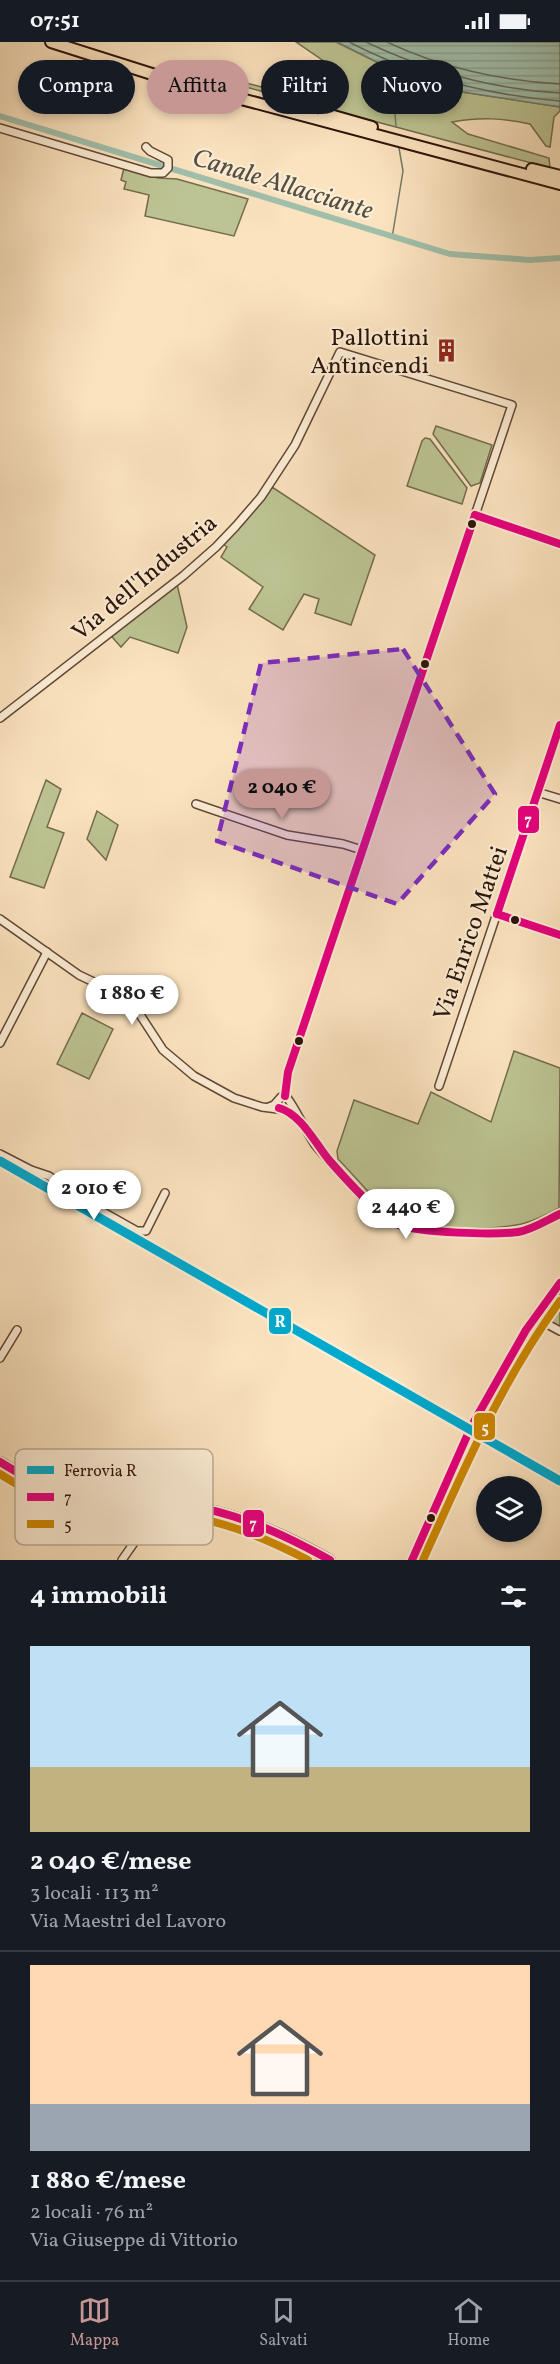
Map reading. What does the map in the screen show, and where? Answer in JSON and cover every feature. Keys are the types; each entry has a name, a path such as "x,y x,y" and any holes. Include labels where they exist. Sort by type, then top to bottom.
{"highway":[{"path":"51,42 147,70"},
{"path":"72,42 147,68"},
{"path":"249,97 540,175 560,184"},
{"path":"540,175 560,176"}],"main road":[{"path":"0,1462 15,1470"},
{"path":"213,1511 266,1529 330,1560"}],"street":[{"path":"0,128 151,173 164,173 169,163 165,158 146,147"},
{"name":"Via dell'Industria","path":"0,718 183,576 230,533 261,497 295,445 340,352 512,405 475,515"},
{"path":"0,919 79,975 125,997 135,1007 163,1050 194,1076 234,1098 269,1107 284,1106 291,1100 285,1096 288,1072 475,515 560,544"},
{"name":"Via Enrico Mattei","path":"439,1086 560,725"},
{"path":"537,792 560,800"},
{"path":"196,804 287,835 343,844 363,850"},
{"path":"496,914 560,935"},
{"path":"0,1043 46,952"},
{"path":"284,1106 301,1123 331,1162 385,1217 399,1225 417,1229 460,1232 520,1232 560,1215"},
{"path":"0,1154 31,1170 50,1176 82,1200 137,1232 146,1231 150,1226 165,1193"},
{"path":"412,1560 471,1427 534,1317 560,1283"},
{"path":"534,1317 560,1331"},
{"path":"0,1358 18,1330"},
{"path":"122,1560 132,1545"}],"highlighted area":[{"path":"403,649 495,794 397,904 217,841 261,663"}],"shaded area":[{"path":"296,42 336,42 373,60 361,60 361,114 463,114 463,92 560,107 560,111 554,117 550,147 546,146 530,124 491,119 452,122 468,134 549,158 550,168 347,114 349,114 349,60 322,60"},
{"path":"249,84 261,87 261,91 249,88"},
{"path":"124,168 158,178 177,179 248,199 234,236 145,216 149,195 124,189 126,182 121,180"},
{"path":"436,426 492,445 480,483 471,486 433,434"},
{"path":"425,438 430,439 467,488 462,504 407,486"},
{"path":"272,487 375,555 351,625 315,613 319,599 304,594 283,630 249,609 263,587 221,557 227,547 223,544"},
{"path":"177,584 187,627 178,653 130,637 121,647 112,636"},
{"path":"46,780 61,789 47,827 64,833 44,888 10,877"},
{"path":"97,811 118,825 106,860 87,839"},
{"path":"82,1013 113,1029 89,1079 57,1064"},
{"path":"514,1051 560,1068 559,1208 547,1215 513,1226 458,1228 420,1224 393,1215 338,1159 337,1151 354,1100 418,1124 431,1092 491,1122"},
{"path":"560,1288 560,1329 543,1319 543,1315"}],"water":[{"path":"337,42 560,42 560,107 463,92 463,60 373,60"}],"waterway":[{"path":"395,114 396,126"},
{"name":"Canale Allacciante","path":"0,116 450,254 530,260 560,258"},
{"path":"392,238 403,171 399,148"}],"rail line":[{"name":"R","path":"0,1161 560,1481"}],"transit line":[{"name":"7","path":"475,515 560,544"},
{"name":"7","path":"285,1096 288,1072 475,515"},
{"name":"7","path":"497,914 560,725"},
{"name":"7","path":"497,914 560,935"},
{"name":"7","path":"279,1108 287,1111 301,1123 329,1160 362,1196 382,1214 399,1225 440,1232 507,1233 529,1229 560,1214"},
{"name":"7","path":"412,1560 471,1427 526,1330 560,1283"},
{"name":"5","path":"423,1560 485,1427 519,1363 560,1301"},
{"name":"7","path":"0,1462 15,1471"},
{"name":"5","path":"0,1474 15,1483"},
{"name":"7","path":"213,1511 278,1533 330,1560"},
{"name":"5","path":"213,1522 248,1533 308,1560"}],"place":[{"name":"Pallottini Antincendi","path":"447,351"}]}
